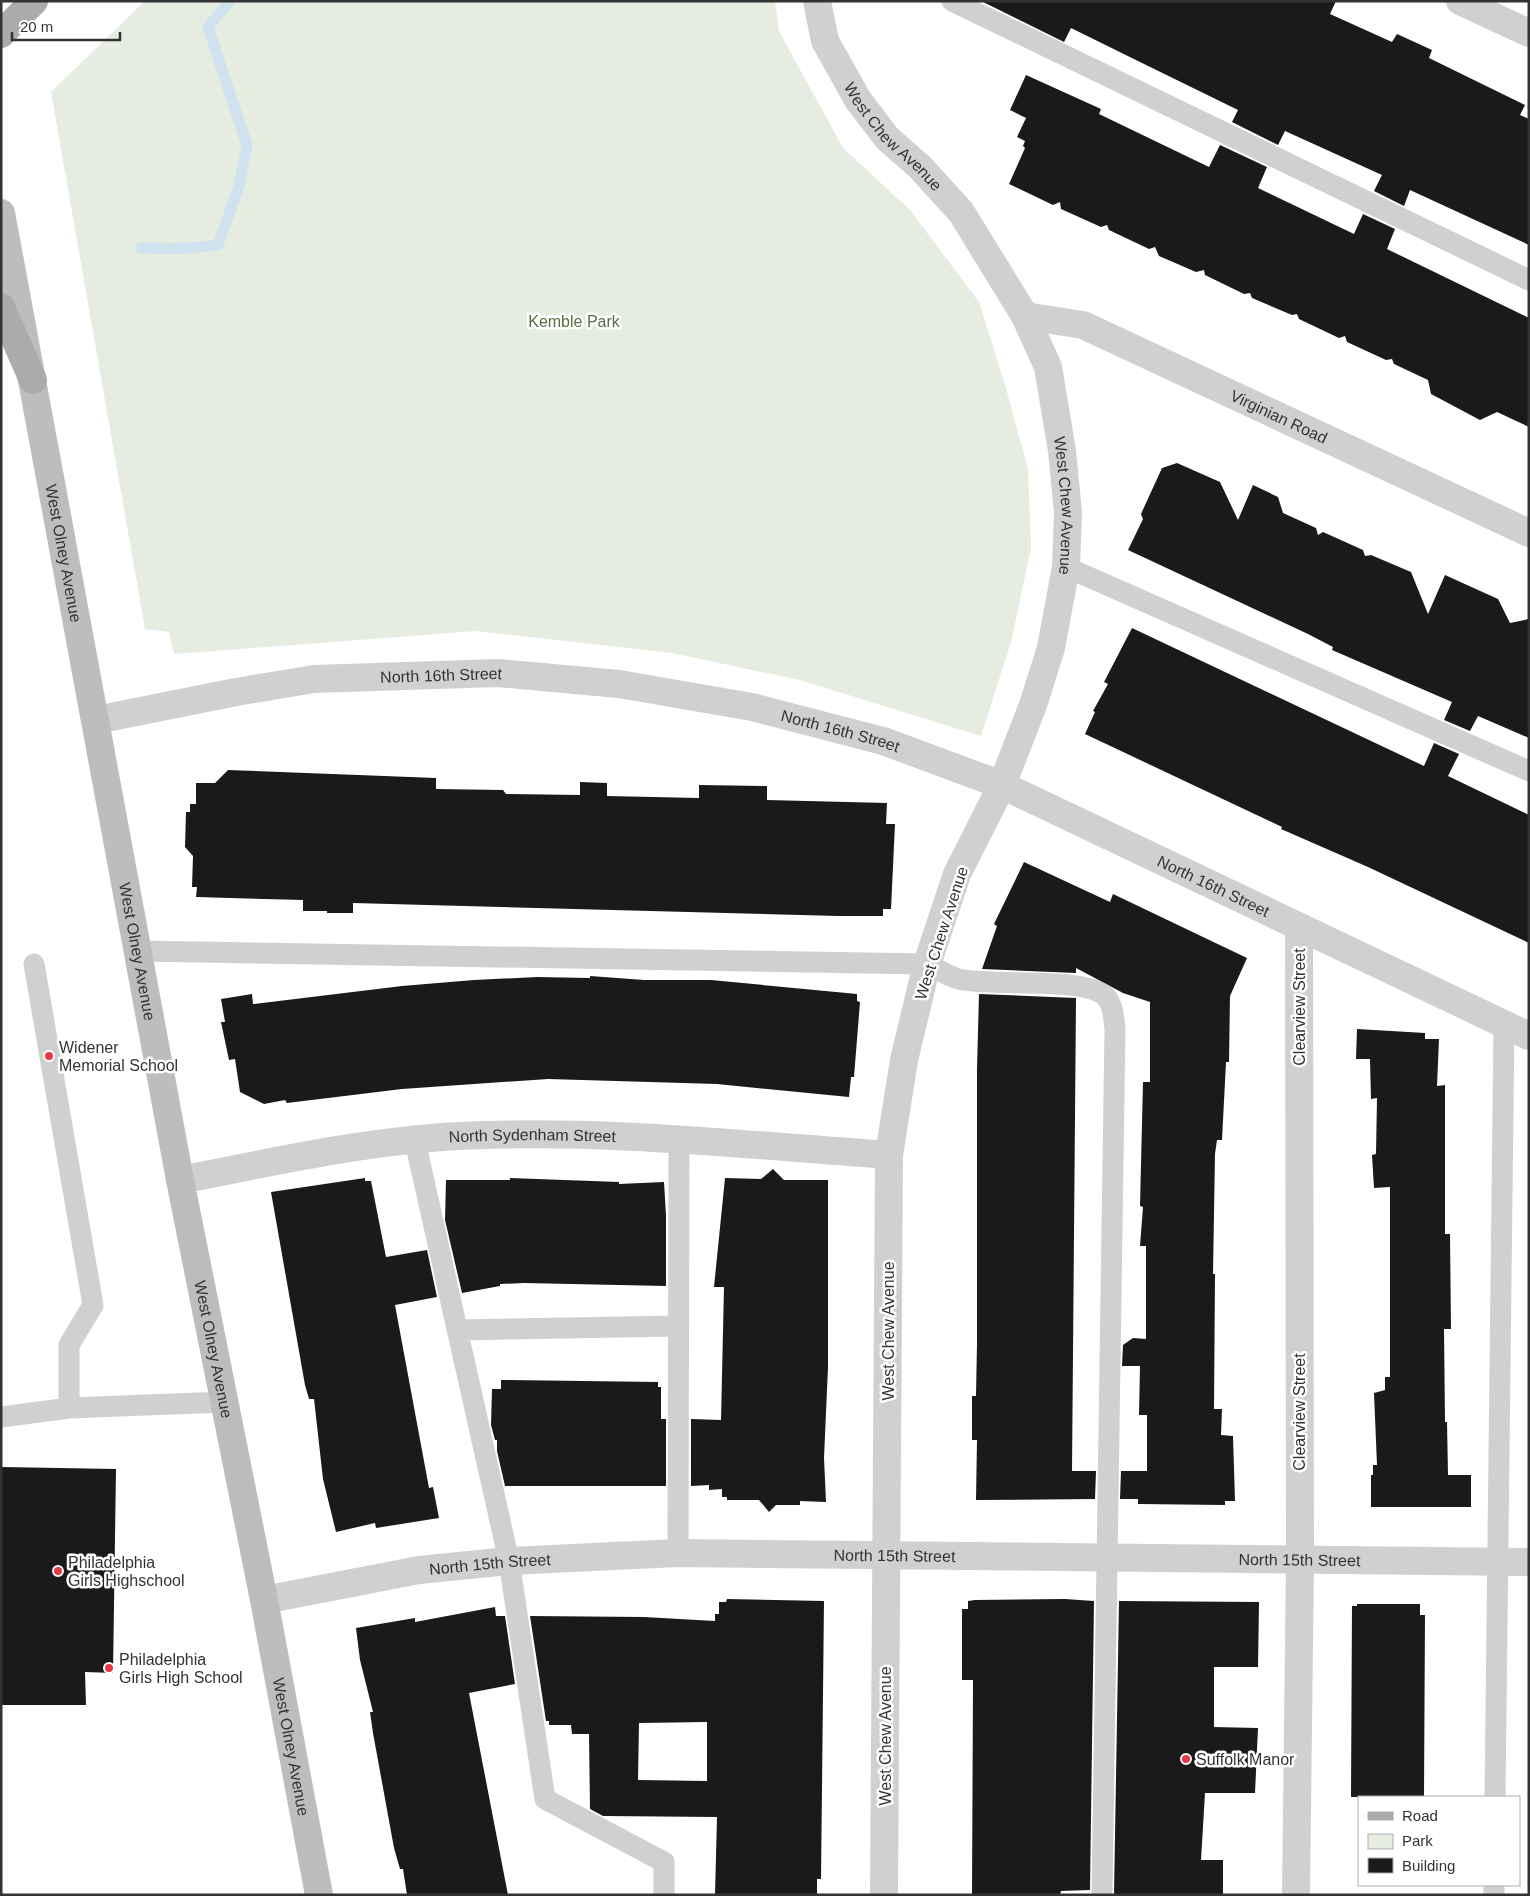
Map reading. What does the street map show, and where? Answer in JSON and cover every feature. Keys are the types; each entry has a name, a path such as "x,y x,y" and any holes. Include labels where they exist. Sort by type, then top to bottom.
{"main road":[{"path":"1,34 34,1"},
{"path":"1,307 33,380"}],"street":[{"name":"West Chew Avenue","path":"817,1 825,41 858,100 887,138 920,167 961,212 1025,316 1048,367 1062,451 1068,512 1066,567 1051,648 1033,705 1002,786 957,874 927,964 904,1060 889,1155 884,1895"},
{"path":"1460,1 1529,34"},
{"name":"West Olney Avenue","path":"1,213 180,1180 264,1600 319,1895"},
{"name":"Virginian Road","path":"1025,316 1083,325 1529,533"},
{"name":"North 16th Street","path":"96,720 236,692 314,679 498,674 619,684 752,707 883,741 1002,786 1529,1036"},
{"name":"Clearview Street","path":"1296,1895 1300,1560 1299,928"},
{"name":"North Sydenham Street","path":"180,1180 333,1150 459,1136 600,1135 889,1155"},
{"name":"North 15th Street","path":"264,1600 419,1570 508,1561 678,1553 1529,1562"}],"lane":[{"path":"952,1 1529,280"},
{"path":"1066,567 1529,771"},
{"path":"138,951 927,964 958,979 1095,990 1107,997 1113,1011 1116,1029 1102,1895"},
{"path":"34,964 93,1305 68,1345 69,1408"},
{"path":"1495,1796 1504,1024"},
{"path":"678,1553 679,1140"},
{"path":"415,1141 508,1561 544,1799 664,1862 664,1895"},
{"path":"458,1330 678,1326"},
{"path":"1,1417 69,1408 224,1402"}],"green space":[{"name":"Kemble Park","path":"145,1 775,1 779,31 843,148 910,210 979,302 1005,385 1028,469 1031,548 1011,642 981,736 800,680 672,653 476,631 174,654 169,632 145,629 51,92"}],"building":[{"path":"981,1 1336,1 1330,14 1392,42 1397,34 1432,50 1429,58 1525,105 1520,115 1529,119 1529,245 1410,190 1404,206 1374,191 1382,175 1285,131 1278,145 1232,122 1238,110 1071,28 1064,42"},
{"path":"1026,75 1101,109 1099,114 1209,167 1220,145 1267,167 1258,188 1354,234 1363,214 1395,229 1387,249 1529,318 1529,427 1497,412 1480,420 1431,394 1428,380 1394,364 1392,359 1386,360 1347,342 1345,336 1339,338 1299,319 1297,314 1292,315 1252,298 1250,293 1244,294 1205,275 1204,270 1196,272 1159,256 1155,247 1149,249 1109,230 1107,225 1101,227 1061,209 1060,202 1053,205 1009,184 1025,148 1023,146 1025,141 1017,137 1026,118 1010,110"},
{"path":"1177,463 1220,482 1238,520 1253,485 1278,497 1283,513 1316,528 1318,535 1323,532 1363,550 1365,556 1371,555 1411,572 1428,614 1445,575 1498,599 1510,623 1529,619 1529,738 1478,716 1470,731 1444,720 1452,702 1332,650 1333,647 1308,634 1128,550 1143,519 1141,514 1162,468"},
{"path":"1132,628 1424,766 1434,743 1459,754 1448,776 1529,815 1529,943 1368,867 1281,829 1282,827 1085,734 1095,712 1093,711 1108,684 1104,682"},
{"path":"228,770 436,778 436,789 503,790 506,794 580,795 580,782 607,783 607,796 699,798 699,785 767,786 767,800 887,803 886,824 895,824 891,909 883,909 883,916 838,916 353,903 353,913 327,913 327,911 303,911 303,900 196,897 197,887 192,887 193,856 185,847 186,812 190,812 190,804 196,804 196,783 215,783"},
{"path":"1024,862 1110,902 1113,894 1247,958 1230,996 1229,1062 1226,1062 1222,1140 1217,1140 1215,1154 1213,1274 1215,1274 1214,1409 1222,1409 1221,1435 1233,1436 1235,1501 1225,1501 1225,1505 1138,1504 1138,1499 1120,1499 1121,1471 1147,1471 1147,1415 1139,1415 1140,1366 1122,1366 1123,1345 1133,1338 1146,1339 1146,1246 1140,1246 1143,1207 1140,1206 1143,1082 1150,1082 1150,1002 1123,993 1076,968 1076,973 982,969 997,926 994,924"},
{"path":"590,976 644,980 711,980 857,994 857,1001 860,1002 854,1077 851,1077 849,1097 717,1084 548,1079 402,1089 287,1103 285,1100 264,1104 240,1092 235,1059 229,1060 221,1022 225,1022 221,999 252,994 253,1004 402,986 474,980 537,977 590,978"},
{"path":"979,994 1076,998 1072,1471 1096,1471 1095,1499 976,1500 977,1440 972,1440 972,1396 976,1396 977,1343 977,1069"},
{"path":"1357,1029 1425,1033 1425,1039 1439,1039 1437,1086 1445,1085 1445,1234 1450,1234 1451,1329 1444,1329 1445,1422 1447,1422 1448,1475 1471,1475 1471,1507 1371,1507 1371,1475 1373,1475 1373,1465 1377,1465 1374,1393 1385,1390 1385,1377 1390,1377 1390,1187 1374,1188 1372,1155 1376,1154 1377,1098 1371,1099 1370,1059 1356,1059"},
{"path":"773,1169 784,1180 828,1180 828,1367 824,1458 826,1502 800,1501 800,1505 776,1505 769,1512 759,1500 727,1500 727,1497 722,1497 722,1489 709,1490 709,1485 691,1486 691,1419 721,1420 724,1287 714,1287 725,1178 761,1179"},
{"path":"365,1178 365,1181 371,1181 386,1257 427,1250 437,1297 395,1305 429,1488 433,1487 439,1518 376,1528 375,1523 336,1532 323,1479 314,1399 309,1399 305,1385 271,1192"},
{"path":"510,1178 619,1182 619,1184 664,1182 666,1286 524,1283 500,1284 500,1286 462,1293 445,1220 446,1180 510,1180"},
{"path":"501,1380 658,1382 658,1387 661,1387 661,1419 666,1419 666,1486 505,1486 497,1451 497,1440 495,1440 491,1425 492,1389 501,1389"},
{"name":"Philadelphia Girls Highschool","path":"1,1467 116,1469 113,1673 85,1672 86,1705 1,1705"},
{"path":"727,1599 824,1601 821,1879 817,1879 817,1895 715,1895 717,1817 603,1816 590,1809 589,1734 572,1734 571,1725 549,1725 549,1721 546,1721 530,1616 644,1617 715,1621 715,1614 719,1614 719,1602 726,1602","holes":["707,1722 707,1781 638,1780 639,1723"]},
{"path":"1065,1599 1094,1601 1090,1890 1061,1891 1060,1895 972,1895 973,1680 962,1680 962,1609 968,1609 968,1601 975,1600"},
{"name":"Suffolk Manor","path":"1119,1601 1259,1602 1258,1667 1214,1667 1214,1727 1258,1728 1255,1793 1205,1793 1201,1860 1223,1860 1223,1895 1114,1895"},
{"path":"1357,1604 1420,1604 1420,1615 1425,1615 1424,1796 1351,1797 1352,1606 1357,1606"},
{"path":"495,1607 496,1616 505,1616 515,1684 469,1693 508,1895 407,1895 403,1869 400,1869 394,1848 373,1733 370,1712 373,1712 360,1660 356,1628 415,1618 415,1622"}],"waterway":[{"path":"141,248 178,249 218,245 239,186 247,145 208,27 230,1"}],"place":[{"name":"Widener Memorial School","path":"49,1056"},
{"name":"Philadelphia Girls Highschool","path":"58,1571"},
{"name":"Philadelphia Girls High School","path":"109,1668"},
{"name":"Suffolk Manor","path":"1186,1759"}]}
